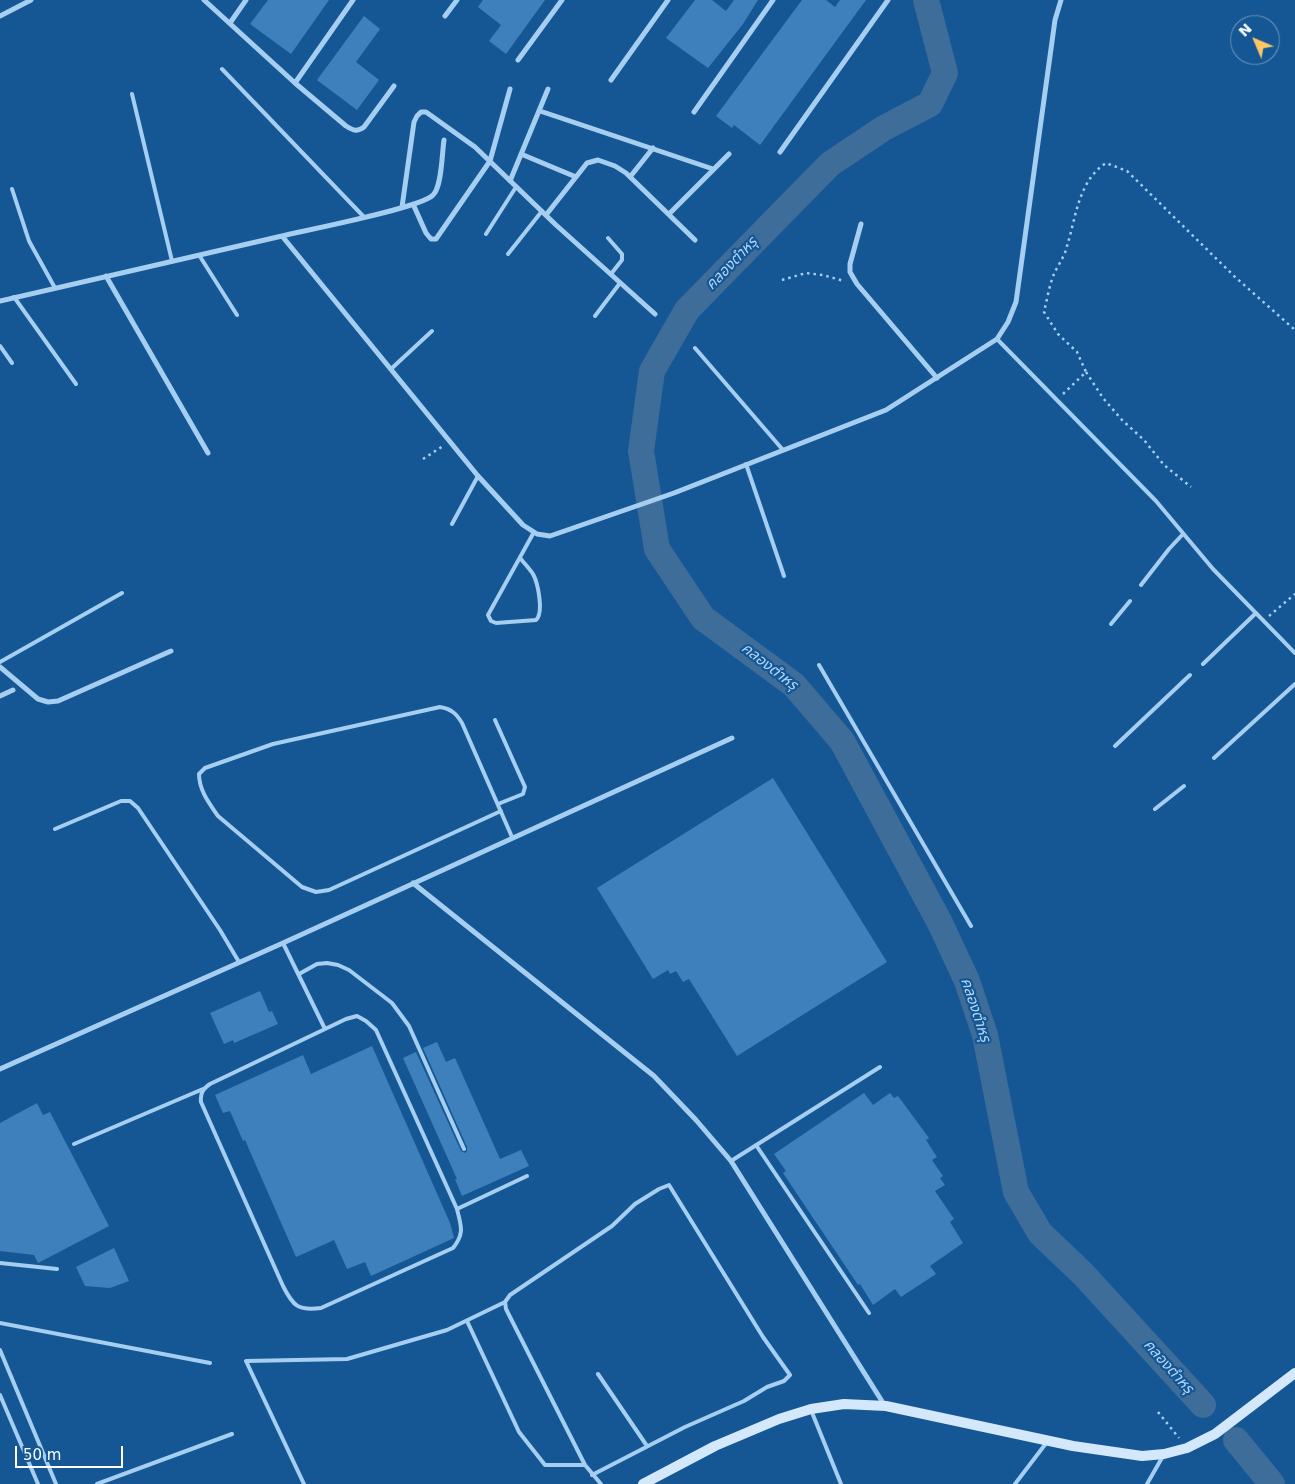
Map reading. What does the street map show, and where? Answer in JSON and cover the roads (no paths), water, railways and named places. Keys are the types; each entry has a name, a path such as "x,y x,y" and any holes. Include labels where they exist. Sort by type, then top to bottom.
{"street":[{"path":"0,16 31,0"},
{"path":"204,0 294,83 354,131 364,127 394,86"},
{"path":"230,23 246,0"},
{"path":"294,83 353,0"},
{"path":"445,16 457,0"},
{"path":"518,60 562,0"},
{"path":"611,80 668,0"},
{"path":"694,112 772,0"},
{"path":"780,152 888,0"},
{"path":"282,236 478,476 523,525 534,532 550,536 674,493 886,410 997,339 1008,322 1016,302 1055,20 1061,0"},
{"path":"510,181 548,89"},
{"path":"413,204 426,233 431,239 436,238 490,161 510,90"},
{"path":"540,111 713,170"},
{"path":"402,207 414,122 421,112 426,112 475,147 655,314"},
{"path":"0,301 364,217 429,199 438,187 444,140"},
{"path":"630,177 653,148"},
{"path":"522,154 576,177"},
{"path":"669,214 729,154"},
{"path":"544,213 587,163 598,160 615,166 630,177 695,240"},
{"path":"861,224 850,264 850,272 857,284 936,378"},
{"path":"106,276 208,452"},
{"path":"0,667 38,699 48,702 58,701 171,651"},
{"path":"0,696 13,690"},
{"path":"0,1069 283,943 732,738"},
{"path":"413,883 654,1076 696,1120 731,1161 886,1406"},
{"path":"642,1484 715,1446 779,1419 811,1408 844,1404 886,1406 1047,1442 1122,1454 1142,1456 1164,1454 1187,1448 1215,1434 1295,1373"}],"lane":[{"path":"222,69 364,217"},
{"path":"132,94 172,261"},
{"path":"486,234 516,187"},
{"path":"12,189 29,241 55,288"},
{"path":"508,254 544,213"},
{"path":"608,238 622,254 622,260 611,274"},
{"path":"199,255 236,316"},
{"path":"595,316 620,283"},
{"path":"14,297 76,384"},
{"path":"391,369 432,331"},
{"path":"997,339 1156,501 1212,569 1295,653"},
{"path":"0,346 12,363"},
{"path":"694,348 783,450"},
{"path":"746,464 784,576"},
{"path":"452,524 478,476"},
{"path":"520,558 534,575 539,603 539,617 536,620 496,623 491,621 488,615 534,532"},
{"path":"1141,585 1183,534"},
{"path":"0,662 122,594"},
{"path":"1111,624 1130,601"},
{"path":"1203,664 1256,612"},
{"path":"819,664 971,926"},
{"path":"1115,746 1190,675"},
{"path":"1214,758 1295,684"},
{"path":"501,811 329,890 316,892 302,887 218,816 199,784 199,774 205,768 273,744 440,707 449,709 457,714 462,722 498,804 501,811 512,837"},
{"path":"496,720 525,788 523,794 498,804"},
{"path":"1155,809 1184,786"},
{"path":"55,828 121,801 130,801 138,808 220,930 239,962"},
{"path":"283,943 325,1029"},
{"path":"299,974 317,964 338,965 349,970 392,1003 409,1026 464,1150"},
{"path":"357,1016 366,1021 376,1030 457,1209 462,1228 460,1239 452,1248 321,1308 308,1309 297,1307 288,1298 282,1286 201,1102 200,1095 204,1089 210,1084 346,1019 357,1016"},
{"path":"731,1161 880,1067"},
{"path":"74,1144 204,1089"},
{"path":"756,1145 870,1313"},
{"path":"457,1209 527,1176"},
{"path":"304,1484 246,1361 347,1359 447,1330 505,1302 510,1295 612,1226 636,1204 659,1189 669,1186 763,1337 790,1375 784,1381 767,1387 744,1401 685,1427 592,1475"},
{"path":"0,1263 58,1269"},
{"path":"505,1302 506,1309 585,1465 601,1484"},
{"path":"467,1321 519,1432 545,1465 585,1465"},
{"path":"0,1323 210,1363"},
{"path":"0,1350 56,1484"},
{"path":"598,1374 648,1446"},
{"path":"0,1395 38,1484"},
{"path":"811,1408 841,1484"},
{"path":"97,1484 232,1434"},
{"path":"1015,1484 1047,1442"},
{"path":"1147,1484 1164,1454"}],"waterway":[{"name":"คลองตำหรุ","path":"926,0 945,73 930,104 884,128 830,164 687,310 652,371 641,451 657,549 703,618 794,685 842,741 940,923 967,981 985,1035 1016,1192 1040,1233 1083,1274 1203,1405"},
{"name":"คลองตำหรุ","path":"1236,1440 1272,1484"}]}
